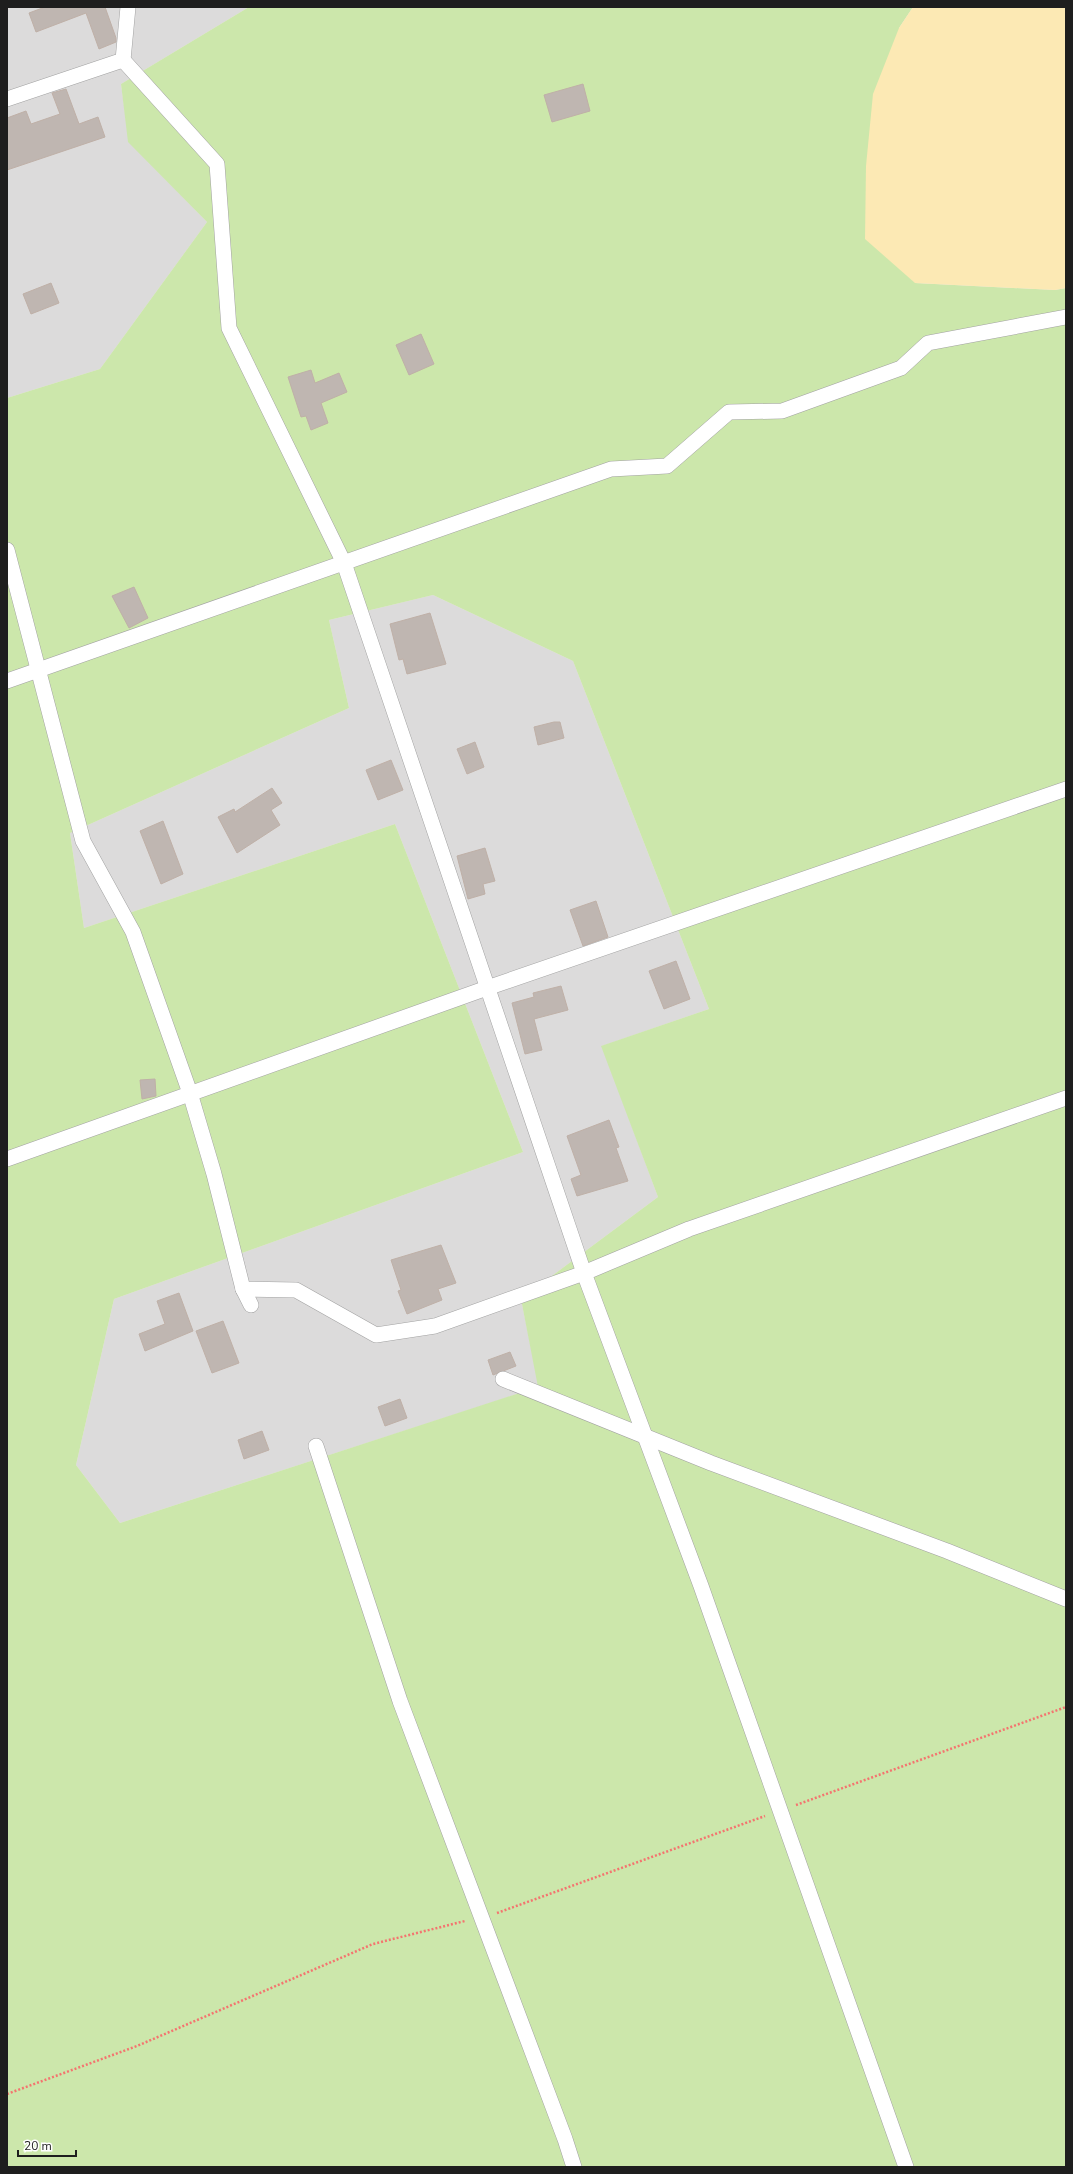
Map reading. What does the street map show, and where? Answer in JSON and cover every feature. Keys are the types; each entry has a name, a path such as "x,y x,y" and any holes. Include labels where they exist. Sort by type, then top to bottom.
{"street":[{"path":"128,7 123,60 217,164 229,328 344,563 584,1273 701,1586 906,2167"},
{"path":"7,99 123,60"},
{"path":"7,681 612,469 666,466 729,412 782,411 900,368 928,343 1066,317"},
{"path":"7,550 37,670 46,694 83,841 133,932 190,1093 214,1174 243,1289 251,1305"},
{"path":"7,1159 487,988 1066,788"},
{"path":"243,1289 296,1290 376,1336 435,1326 584,1273 689,1229 1066,1098"},
{"path":"503,1379 711,1463 947,1551 1066,1599"},
{"path":"316,1446 400,1701 566,2139 574,2167"}],"path":[{"path":"7,2094 137,2046 373,1944 504,1911 1066,1706"}],"shaded area":[{"path":"7,7 249,7 121,84 129,142 207,222 100,369 7,398"},
{"path":"433,595 573,661 709,1009 602,1046 658,1197 521,1299 539,1387 120,1523 76,1465 114,1299 523,1152 395,824 84,928 70,833 349,708 329,620"}],"green space":[{"path":"249,7 913,7 899,28 915,283 1055,290 1066,288 1066,2167 7,2167 7,398 100,369 207,222 128,142 121,84","holes":["433,595 573,661 709,1009 601,1046 658,1197 521,1299 538,1387 120,1523 76,1465 114,1299 523,1152 395,824 84,928 70,833 349,708 329,620"]}],"sand":[{"path":"913,7 1066,7 1066,288 1055,290 915,283 865,239 866,166 873,94 899,28"}],"building":[{"path":"45,7 105,7 116,42 99,49 86,13 36,32 29,13"},
{"path":"583,84 590,111 552,122 544,95"},
{"path":"66,89 79,124 98,117 105,137 7,170 7,118 26,111 31,124 60,114 52,93"},
{"path":"51,283 59,303 31,314 23,294"},
{"path":"421,334 434,364 409,375 396,345"},
{"path":"311,370 315,383 339,373 347,392 321,403 328,423 311,430 306,416 301,417 288,377"},
{"path":"134,587 148,618 129,628 112,596"},
{"path":"430,613 446,664 407,674 403,659 399,660 390,624"},
{"path":"560,722 564,738 538,745 534,727"},
{"path":"475,742 484,767 467,774 457,749"},
{"path":"391,760 403,790 378,800 366,770"},
{"path":"272,788 282,803 271,810 280,825 237,853 218,817 234,809 235,812"},
{"path":"163,821 183,874 161,884 140,831"},
{"path":"485,848 495,881 483,884 485,894 468,899 457,856"},
{"path":"596,901 608,937 583,946 570,910"},
{"path":"676,961 690,999 664,1009 649,971"},
{"path":"561,986 568,1010 534,1019 542,1050 525,1054 512,1003 534,997 533,993"},
{"path":"155,1079 156,1096 142,1099 140,1080"},
{"path":"609,1120 619,1147 616,1148 628,1181 577,1196 571,1179 581,1175 567,1136"},
{"path":"441,1245 456,1283 438,1289 442,1300 407,1314 398,1291 401,1290 391,1260"},
{"path":"179,1293 193,1331 145,1351 139,1334 165,1324 157,1301"},
{"path":"223,1321 239,1363 212,1373 196,1331"},
{"path":"510,1352 516,1366 493,1375 488,1360"},
{"path":"400,1399 407,1418 385,1426 378,1407"},
{"path":"262,1431 269,1450 244,1459 238,1440"}]}
